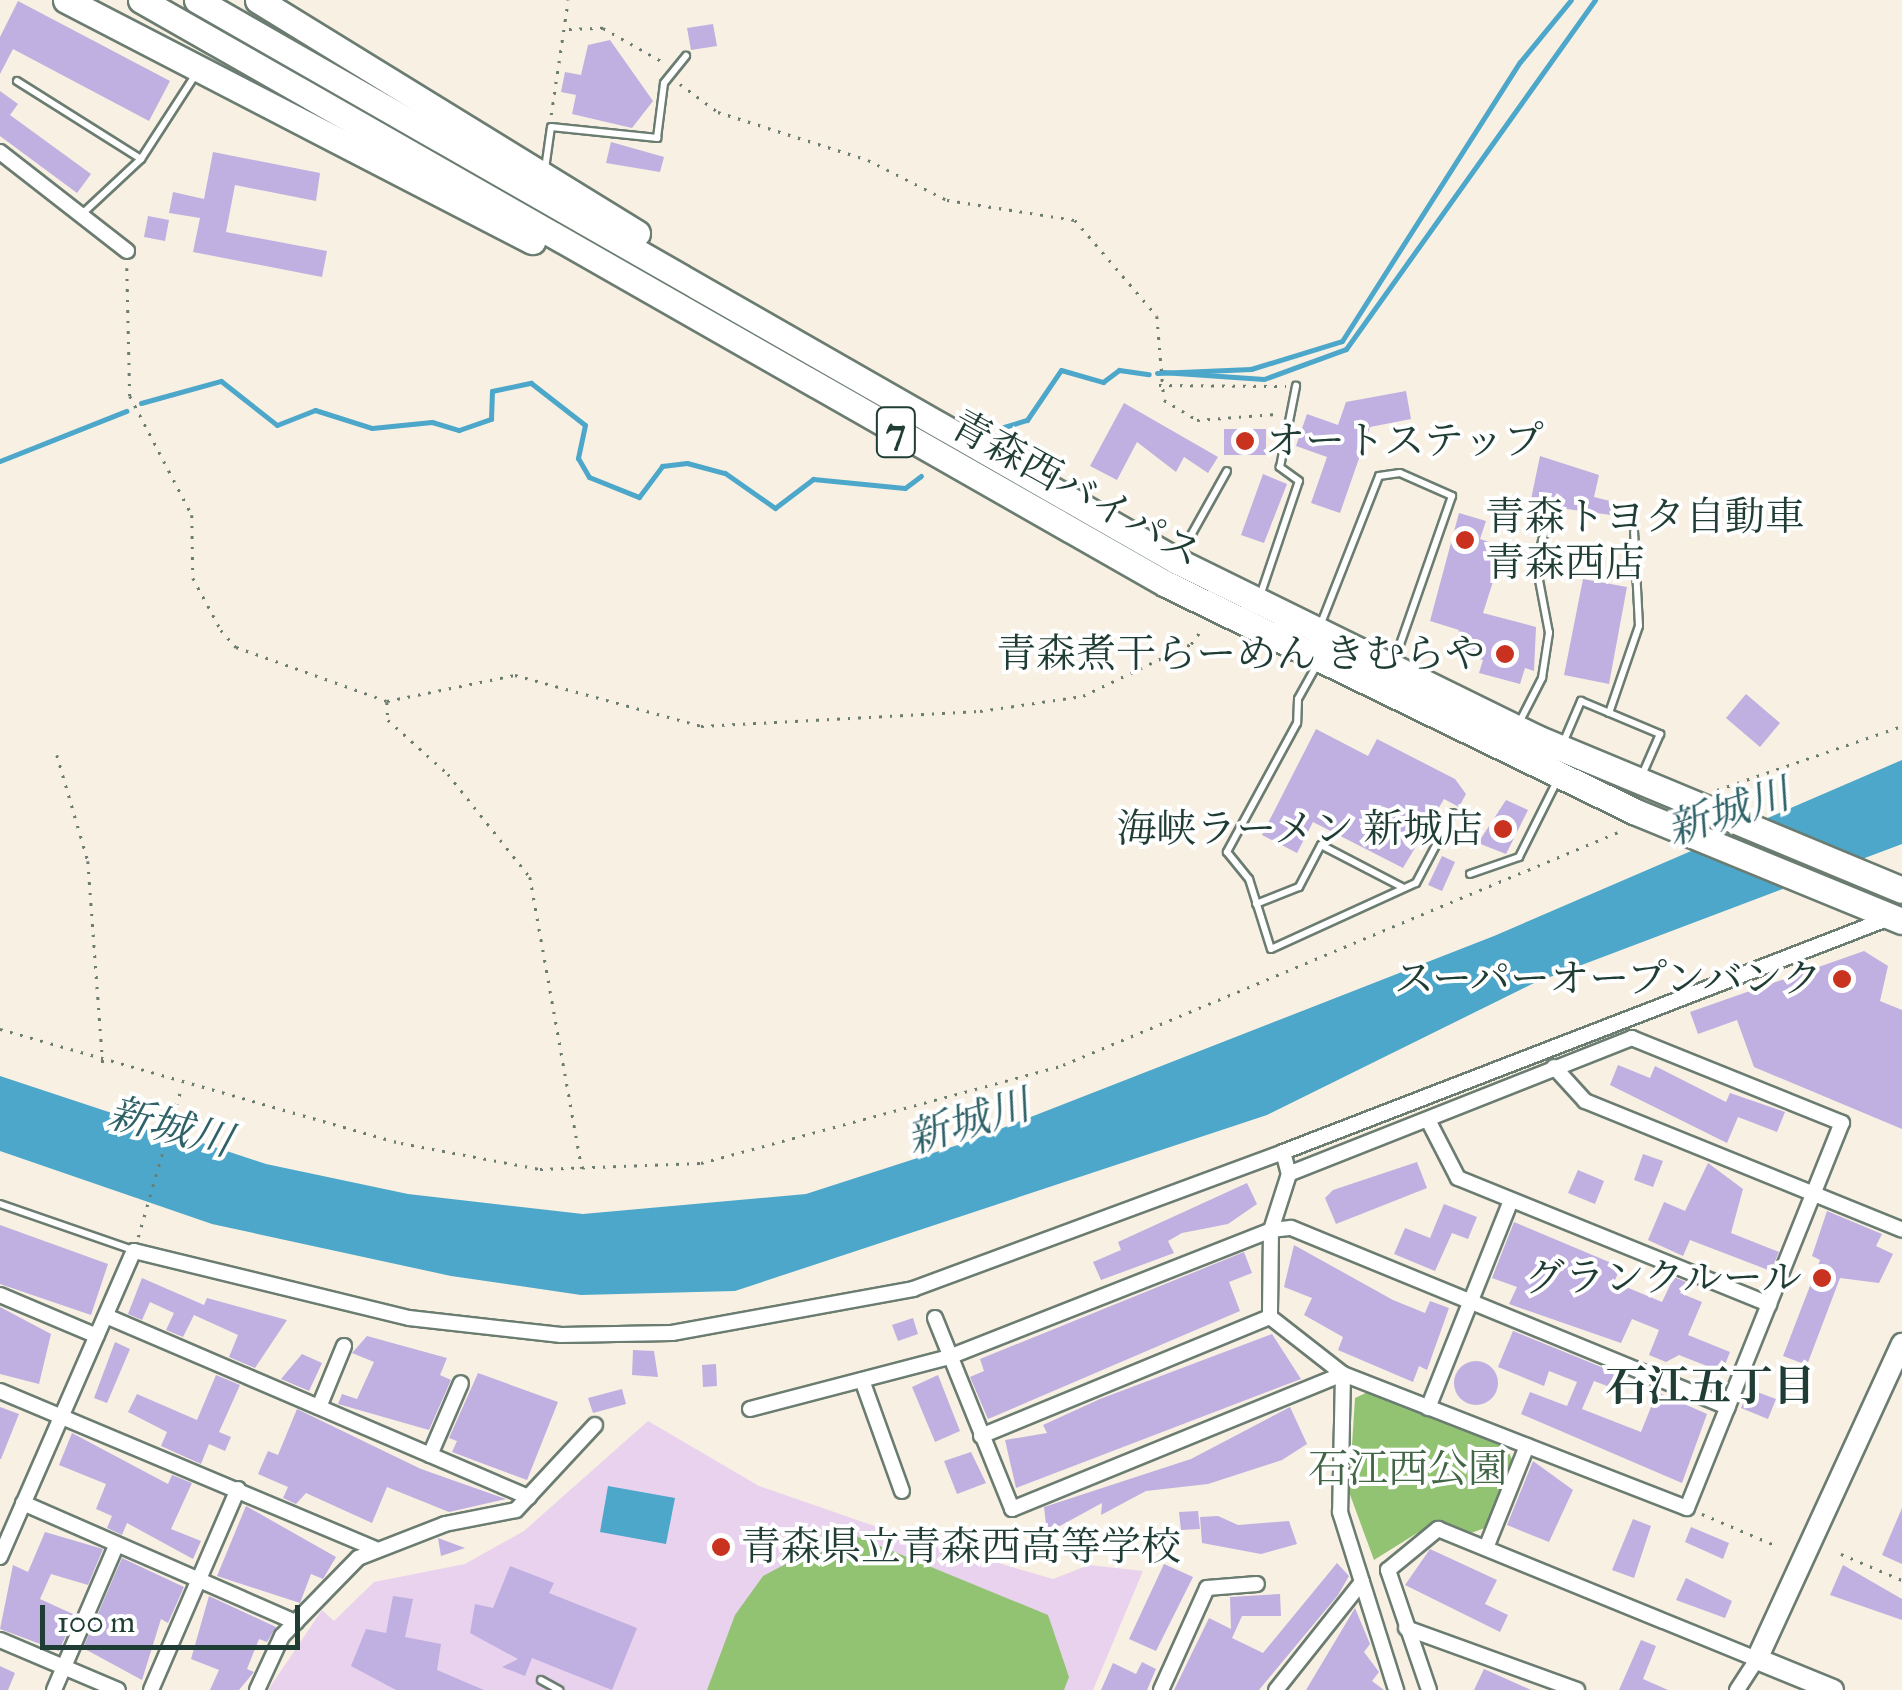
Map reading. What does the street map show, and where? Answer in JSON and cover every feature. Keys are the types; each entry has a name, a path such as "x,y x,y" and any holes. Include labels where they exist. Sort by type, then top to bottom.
{"highway":[{"path":"66,0 725,334"},
{"name":"青森西バイパス","path":"142,0 1216,609 1636,812 1891,917"},
{"name":"青森西バイパス","path":"197,0 1177,561 1516,728 1902,890"},
{"path":"258,0 544,176 798,345"}],"street":[{"path":"0,152 127,251"},
{"path":"0,1557 136,1246 409,1318 561,1335 672,1333 914,1290 1891,917"},
{"path":"1270,1317 1343,1374 1687,1508 1842,1123 1632,1038 1289,1174"},
{"path":"1554,1067 1585,1101 1902,1230"},
{"path":"1428,1120 1458,1178 1769,1304"},
{"path":"1270,1317 1271,1230 1289,1174 1283,1152"},
{"path":"1428,1408 1511,1201"},
{"path":"750,1409 949,1358 1271,1230 1291,1228 1728,1407"},
{"path":"0,1295 97,1336"},
{"path":"106,1316 528,1497"},
{"path":"981,1436 1270,1317"},
{"path":"935,1318 1012,1509 1343,1374"},
{"path":"1749,1690 1758,1659 1902,1344"},
{"path":"319,1407 344,1346"},
{"path":"1343,1374 1337,1493 1396,1690"},
{"path":"862,1380 902,1490"},
{"path":"430,1455 461,1383"},
{"path":"0,1391 374,1548"},
{"path":"257,1690 296,1622 374,1548 516,1510 595,1425"},
{"path":"1486,1548 1527,1446"},
{"path":"151,1690 238,1488"},
{"path":"24,1504 296,1622"},
{"path":"1429,1690 1406,1628 1390,1560 1438,1530 1834,1690"},
{"path":"54,1690 116,1546"},
{"path":"1276,1690 1362,1582"},
{"path":"1160,1690 1207,1588 1257,1584"},
{"path":"1406,1628 1577,1690"},
{"path":"0,1640 118,1690"},
{"path":"1737,1690 1758,1659"}],"lane":[{"path":"544,176 551,127 656,138 670,73 686,56"},
{"path":"82,214 141,160 200,68"},
{"path":"17,81 141,160"},
{"path":"1257,601 1279,562 1299,481 1280,467 1298,412 1296,386"},
{"path":"1177,561 1226,470"},
{"path":"1318,632 1379,476 1400,473 1452,496 1390,668"},
{"path":"1516,728 1542,678 1549,633 1536,564 1548,519"},
{"path":"1609,712 1640,626 1634,532"},
{"path":"1319,662 1298,698 1297,723 1227,852 1256,904 1270,949 1416,883 1453,813"},
{"path":"1561,748 1580,700 1609,712 1660,734 1639,781"},
{"path":"1470,874 1519,857 1559,776"},
{"path":"1256,904 1299,887 1322,845 1404,888"},
{"path":"0,1204 136,1246"},
{"path":"541,1680 559,1690"}],"path":[{"path":"551,127 557,51 569,30 568,0"},
{"path":"569,30 632,40 690,96 786,140 868,160 947,200 1051,212 1090,229 1158,316 1157,385"},
{"path":"127,251 130,396 192,515 193,578 221,630 236,647 387,701 515,674 701,726 1063,704 1191,644 1216,609"},
{"path":"1157,385 1296,386"},
{"path":"1157,385 1198,420 1298,412"},
{"path":"387,701 388,720 459,786 530,877 582,1171"},
{"path":"1702,808 1902,726"},
{"path":"58,755 88,860 102,1064"},
{"path":"0,1029 102,1064 322,1127 582,1171 702,1163 785,1145 1063,1064 1620,835 1636,812"},
{"path":"136,1246 182,1085"},
{"path":"1687,1508 1778,1546"},
{"path":"1840,1554 1902,1580"}],"shaded area":[{"name":"青森県立青森西高等学校","path":"648,1421 759,1486 886,1530 1053,1579 1089,1565 1143,1571 1093,1690 268,1690 322,1610 334,1621 374,1582 465,1564 524,1531"}],"green space":[{"name":"石江西公園","path":"1370,1391 1507,1447 1512,1460 1485,1528 1471,1533 1438,1520 1374,1560 1349,1492 1355,1398"},
{"path":"846,1532 1048,1615 1069,1677 1064,1690 707,1690 735,1615 763,1576"}],"water":[{"path":"1902,760 1902,844 1534,983 1267,1115 735,1291 581,1295 451,1276 212,1224 0,1151 0,1076 266,1164 408,1194 583,1214 806,1194 967,1142 1494,936"},
{"path":"608,1486 675,1498 666,1544 600,1532"}],"building":[{"path":"18,1 170,81 149,121 13,49 0,74 0,37"},
{"path":"713,24 717,46 691,50 687,28"},
{"path":"610,40 653,101 632,128 572,114 576,95 561,92 565,72 581,75 588,45"},
{"path":"0,91 18,104 10,115 91,174 77,193 0,136"},
{"path":"611,142 664,157 660,172 606,163"},
{"path":"213,152 320,173 316,201 235,185 226,232 327,251 322,277 193,252 200,218 169,213 173,192 204,199"},
{"path":"148,216 169,220 165,241 144,237"},
{"path":"1406,391 1411,419 1370,427 1340,513 1311,503 1327,457 1296,446 1307,414 1338,425 1346,402"},
{"path":"1124,403 1218,457 1208,473 1184,457 1176,472 1137,442 1117,480 1090,466"},
{"path":"1224,429 1266,429 1266,455 1224,455"},
{"path":"1540,456 1599,475 1594,497 1614,502 1611,515 1530,504"},
{"path":"1263,474 1287,484 1264,543 1241,535"},
{"path":"1459,513 1486,521 1480,539 1504,547 1483,613 1536,627 1534,671 1525,668 1520,684 1479,673 1483,660 1452,650 1459,630 1430,621"},
{"path":"1583,579 1627,587 1609,684 1564,675"},
{"path":"1746,694 1780,723 1760,747 1726,718"},
{"path":"1316,729 1368,756 1377,739 1455,779 1466,794 1459,807 1444,799 1403,868 1313,822 1297,853 1262,835"},
{"path":"1506,800 1528,810 1506,854 1478,843"},
{"path":"1442,856 1455,862 1442,891 1428,885"},
{"path":"1864,951 1888,966 1880,1001 1902,1010 1902,1129 1754,1067 1737,1020 1698,1034 1690,1012"},
{"path":"1618,1065 1650,1078 1655,1066 1726,1102 1730,1093 1785,1112 1777,1132 1738,1117 1727,1143 1610,1085"},
{"path":"1643,1154 1663,1161 1653,1187 1634,1180"},
{"path":"1417,1162 1427,1188 1336,1224 1325,1198 1333,1190"},
{"path":"1708,1163 1743,1189 1731,1233 1779,1252 1771,1271 1690,1240 1683,1256 1648,1240 1664,1202 1685,1211"},
{"path":"1578,1170 1604,1181 1595,1204 1568,1193"},
{"path":"1247,1183 1257,1204 1228,1224 1182,1233 1168,1241 1174,1253 1101,1280 1093,1262 1121,1250 1118,1242"},
{"path":"1444,1204 1477,1217 1468,1239 1452,1233 1435,1271 1394,1254 1405,1228 1430,1238"},
{"path":"1827,1211 1882,1234 1876,1246 1893,1254 1879,1283 1840,1278 1807,1365 1783,1356 1820,1260 1812,1256"},
{"path":"1514,1222 1621,1267 1614,1282 1662,1302 1674,1277 1686,1282 1680,1293 1702,1302 1688,1335 1730,1352 1722,1372 1679,1355 1666,1362 1649,1355 1659,1330 1632,1319 1621,1343 1509,1304 1517,1287 1492,1278"},
{"path":"0,1225 108,1264 91,1315 0,1284"},
{"path":"1294,1245 1393,1300 1425,1313 1430,1301 1449,1308 1427,1370 1419,1366 1413,1382 1338,1350 1343,1337 1304,1315 1312,1298 1284,1287"},
{"path":"1244,1252 1252,1273 1229,1282 1240,1311 988,1419 970,1377 984,1371 980,1359"},
{"path":"142,1278 204,1305 207,1298 287,1320 255,1368 229,1357 238,1335 194,1315 183,1337 166,1330 174,1313 150,1302 142,1320 128,1314"},
{"path":"0,1307 51,1334 39,1384 0,1374"},
{"path":"913,1318 918,1334 898,1341 892,1325"},
{"path":"1513,1331 1616,1373 1610,1387 1594,1381 1582,1409 1641,1432 1657,1392 1707,1414 1682,1483 1521,1414 1530,1392 1567,1406 1577,1382 1549,1371 1544,1386 1498,1367"},
{"path":"1272,1334 1301,1379 1016,1488 1005,1440 1047,1433 1043,1425 1100,1399"},
{"path":"367,1336 447,1358 440,1375 451,1380 429,1430 338,1404 342,1394 357,1399 374,1362 352,1353"},
{"path":"115,1342 130,1349 107,1403 94,1398"},
{"path":"633,1350 654,1351 658,1377 632,1375"},
{"path":"302,1354 322,1363 309,1391 281,1379"},
{"path":"1476,1361 1492,1367 1498,1383 1492,1399 1476,1405 1460,1399 1454,1383 1460,1367"},
{"path":"716,1364 717,1386 703,1387 702,1365"},
{"path":"478,1373 558,1402 527,1480 452,1452 457,1441 449,1438"},
{"path":"216,1375 240,1385 219,1432 231,1437 225,1451 209,1444 201,1464 161,1446 167,1432 128,1412 137,1394 197,1420"},
{"path":"938,1375 960,1431 935,1442 912,1387"},
{"path":"622,1389 626,1404 593,1413 588,1398"},
{"path":"1749,1389 1776,1399 1768,1419 1741,1408"},
{"path":"0,1407 19,1414 1,1459 0,1459"},
{"path":"1290,1407 1307,1444 1282,1460 1208,1484 1146,1491 1101,1515 1102,1503 1047,1533 1044,1507 1191,1459"},
{"path":"297,1409 421,1469 506,1499 449,1512 387,1487 372,1523 306,1493 296,1504 283,1498 288,1487 258,1474 268,1451 278,1455"},
{"path":"72,1433 168,1484 172,1475 192,1483 171,1529 201,1541 193,1559 127,1523 122,1535 107,1528 112,1516 96,1509 106,1484 59,1465"},
{"path":"971,1452 986,1483 957,1494 944,1461"},
{"path":"1533,1461 1573,1490 1549,1542 1507,1525"},
{"path":"246,1506 336,1557 323,1579 311,1574 300,1603 217,1576"},
{"path":"1902,1508 1902,1564 1882,1555"},
{"path":"1198,1511 1200,1529 1181,1530 1179,1512"},
{"path":"1218,1516 1238,1525 1289,1521 1297,1544 1261,1554 1202,1543 1200,1517"},
{"path":"1633,1519 1651,1526 1634,1578 1612,1570"},
{"path":"1691,1527 1729,1543 1723,1559 1685,1542"},
{"path":"45,1532 103,1549 88,1585 51,1574 40,1599 75,1615 59,1651 0,1629 13,1565 28,1572"},
{"path":"438,1538 465,1548 441,1556"},
{"path":"1430,1549 1497,1580 1485,1604 1508,1615 1500,1632 1405,1585"},
{"path":"122,1558 184,1587 168,1623 161,1619 142,1680 83,1648"},
{"path":"1337,1563 1349,1576 1338,1595 1259,1690 1174,1690 1209,1618 1231,1629 1230,1597 1280,1594 1281,1616 1242,1616 1232,1638 1263,1653"},
{"path":"1164,1564 1193,1577 1156,1651 1129,1639"},
{"path":"1843,1565 1902,1599 1902,1620 1830,1595"},
{"path":"510,1566 554,1583 549,1593 637,1628 612,1690 532,1658 525,1676 502,1667 518,1659 470,1633 475,1604 493,1608"},
{"path":"1686,1578 1732,1601 1725,1618 1676,1600"},
{"path":"209,1596 276,1627 267,1642 259,1639 247,1669 254,1672 239,1690 210,1690 219,1670 191,1659"},
{"path":"393,1596 413,1599 405,1637 441,1644 437,1670 484,1690 396,1690 351,1666 366,1629 386,1633"},
{"path":"1355,1608 1370,1644 1364,1652 1379,1672 1372,1681 1384,1690 1306,1690"},
{"path":"1641,1640 1656,1646 1643,1679 1668,1690 1619,1690"},
{"path":"1142,1662 1156,1669 1147,1690 1101,1690 1113,1663 1136,1674"},
{"path":"0,1666 15,1673 8,1690 0,1690"},
{"path":"1484,1669 1531,1690 1474,1690"}],"waterway":[{"path":"1157,373 1251,369 1342,341 1520,62 1571,0"},
{"path":"1162,372 1264,379 1346,349 1595,0"},
{"path":"1004,427 1027,420 1061,370 1103,382 1119,370 1149,374"},
{"path":"141,403 221,381 277,425 315,410 372,428 432,422 459,430 491,419 492,391 531,383 585,425 578,458 589,477 639,497 662,466 687,463 725,473 775,508 813,479 905,488 921,476"},
{"path":"0,461 126,411"}],"place":[{"name":"オートステップ","path":"1245,441"},
{"name":"青森トヨタ自動車 青森西店","path":"1465,540"},
{"name":"青森煮干らーめん きむらや","path":"1505,654"},
{"name":"海峡ラーメン 新城店","path":"1503,829"},
{"name":"スーパーオープンバンク","path":"1842,979"},
{"name":"グランクルール","path":"1822,1278"},
{"name":"青森県立青森西高等学校","path":"721,1547"}],"district":[{"name":"石江五丁目","path":"1710,1386"}],"water label":[{"name":"新城川","path":"1728,812"},
{"name":"新城川","path":"968,1122"},
{"name":"新城川","path":"170,1127"}]}
